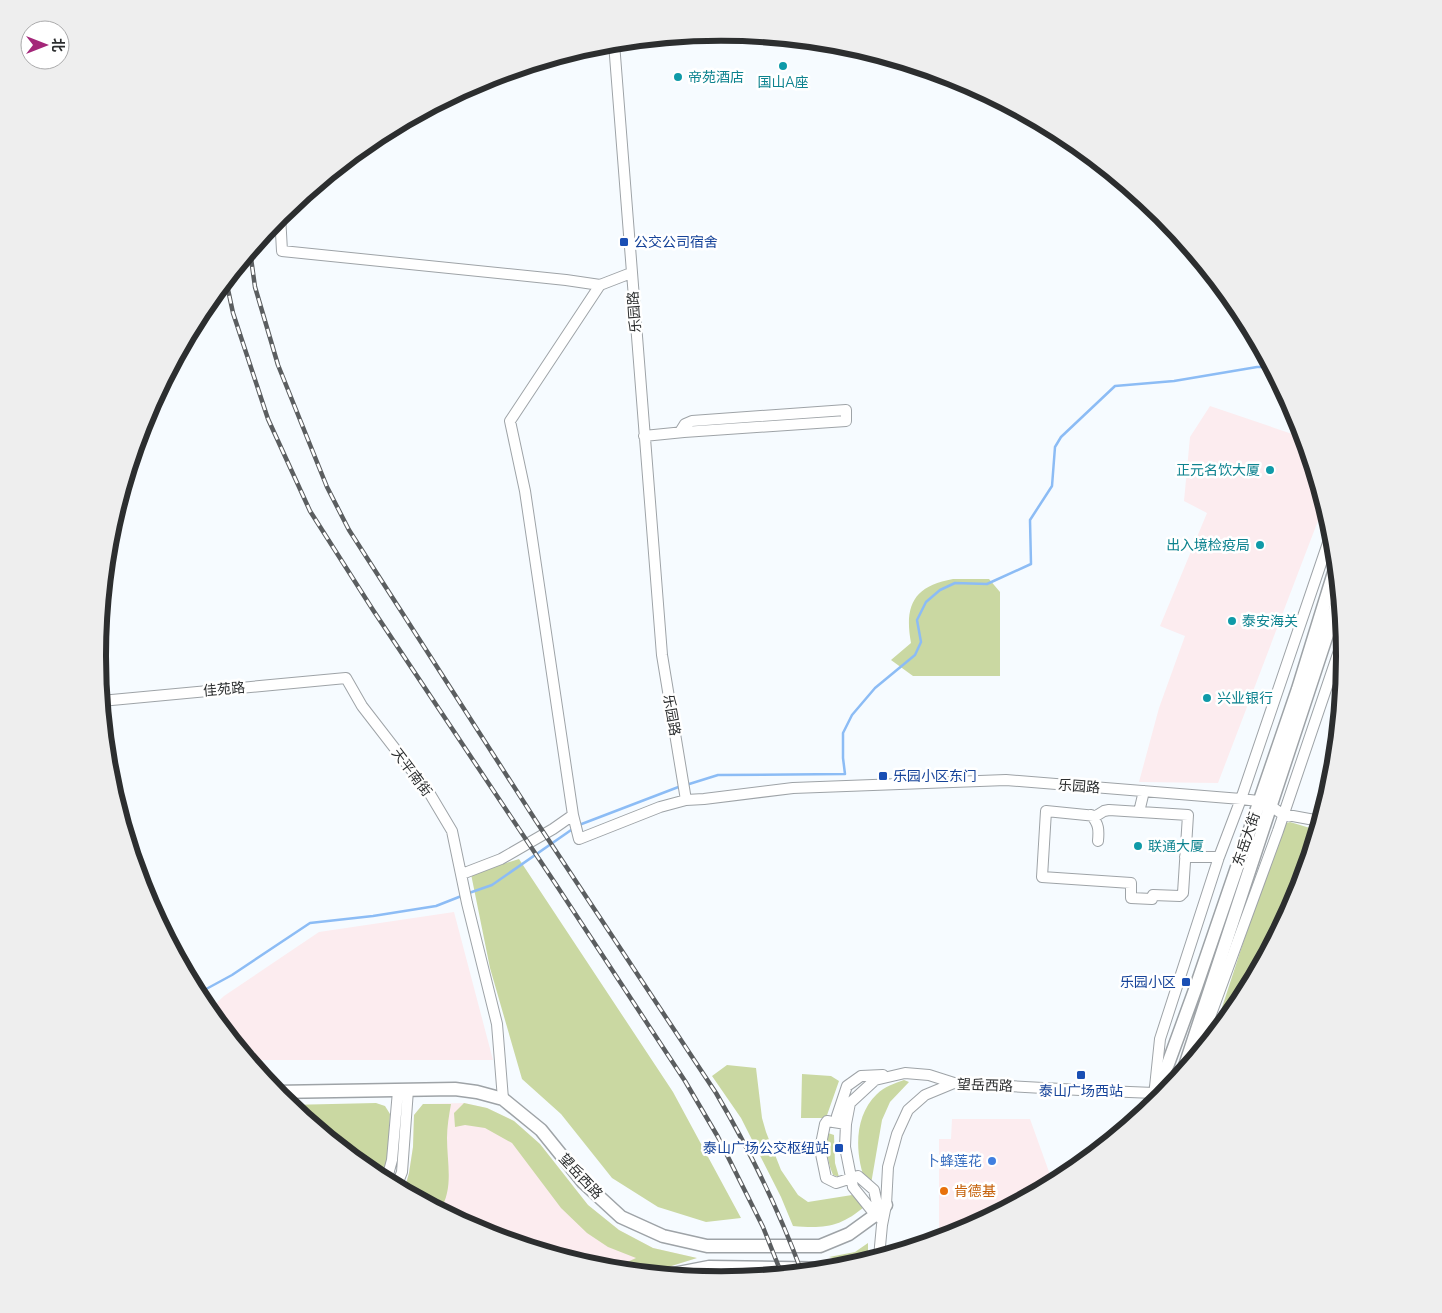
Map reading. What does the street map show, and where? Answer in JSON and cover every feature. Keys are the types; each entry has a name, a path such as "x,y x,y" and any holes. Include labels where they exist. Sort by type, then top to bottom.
{"main road":[{"name":"东岳大街","path":"1154,1093 1168,1064 1196,987 1298,689 1331,581"},
{"name":"东岳大街","path":"1188,1057 1335,612"},
{"name":"望岳西路","path":"286,1092 455,1089 478,1092 503,1099 541,1130 583,1182 621,1217 663,1236 708,1246 820,1246 849,1234 882,1214"},
{"path":"708,1246 709,1267"},
{"path":"691,1271 709,1267 780,1268"}],"street":[{"name":"乐园路","path":"615,51 662,655 686,797 704,799 793,788 1006,780 1241,799 1272,806"},
{"path":"281,227 282,251 600,285 631,273"},
{"path":"600,285 510,421 525,491 574,818 579,839 686,797"},
{"path":"644,436 846,421 846,410 692,421 685,424 680,432"},
{"path":"1154,1093 1160,1039 1219,857 1241,799 1326,548"},
{"path":"1201,1040 1271,849 1336,659"},
{"name":"佳苑路","path":"107,700 346,678"},
{"name":"天平南街","path":"346,678 362,706 430,794 452,831 467,904 497,1024 503,1099"},
{"path":"1139,812 1144,791"},
{"path":"1272,806 1282,814 1314,820"},
{"path":"1110,810 1188,815 1183,893 1180,896 1153,895 1152,899 1131,898 1131,883 1042,877 1046,811 1091,815 1096,816 1110,810"},
{"path":"1091,815 1099,828 1098,841"},
{"path":"462,874 501,859 574,818"},
{"path":"1185,857 1219,857"},
{"path":"882,1214 851,1178 846,1147 846,1124 850,1104 875,1080 899,1074 929,1075 954,1083"},
{"name":"望岳西路","path":"879,1251 888,1167 897,1134 908,1110 925,1095 954,1083 1154,1093"},
{"path":"388,1174 403,1091"},
{"path":"399,1180 402,1172 403,1091"},
{"path":"846,1124 827,1122 820,1149 826,1178 836,1183 851,1178"}],"shaded area":[{"path":"1210,406 1294,435 1304,459 1320,517 1218,783 1139,782 1159,708 1185,636 1160,626 1207,513 1184,501 1190,437"},
{"path":"454,912 493,1060 256,1060 214,1005 224,996 319,932"},
{"path":"464,1103 487,1108 514,1121 540,1144 588,1205 619,1230 653,1248 697,1258 664,1268 601,1260 562,1251 486,1225 413,1189 406,1185 413,1147 414,1115 423,1104"},
{"name":"卜蜂莲花","path":"952,1119 1030,1119 1050,1176 993,1208 939,1231 939,1139 951,1139"}],"green space":[{"path":"953,579 989,579 1000,592 1000,676 913,676 891,660 911,643 909,618 915,599 929,587"},
{"path":"1290,822 1312,828 1304,854 1273,929 1254,964 1219,1018 1282,824"},
{"path":"519,859 673,1092 741,1218 706,1222 658,1207 612,1178 561,1114 522,1079 490,968 471,874"},
{"path":"727,1065 756,1068 762,1118 766,1132 781,1170 798,1195 808,1202 852,1195 865,1206 848,1218 832,1225 823,1227 793,1226 781,1197 741,1118 712,1076"},
{"path":"802,1074 831,1076 839,1081 826,1118 801,1118"},
{"path":"904,1080 909,1082 890,1102 882,1120 871,1184 866,1183 858,1149 860,1125 864,1114 869,1103 877,1094"},
{"path":"376,1103 385,1106 390,1114 388,1159 384,1171 346,1145 300,1105"},
{"path":"464,1103 487,1108 514,1121 540,1144 588,1205 619,1230 653,1248 697,1258 664,1268 624,1263 636,1258 608,1247 587,1233 561,1208 512,1143 485,1128 465,1125 455,1127 454,1113"},
{"path":"423,1104 451,1104 447,1134 449,1175 447,1193 443,1205 406,1185 413,1147 414,1115"},
{"path":"828,1133 834,1135 835,1163 839,1177 833,1175 829,1164 827,1149"},
{"path":"868,1243 868,1254 841,1260 829,1257 855,1252"}],"water":[{"path":"1302,858 1296,874 1295,869"}],"waterway":[{"path":"686,785 718,775 845,774 843,733 852,715 875,688 915,655 921,642 917,620 926,602 940,590 955,583 987,584 1031,564 1030,520 1052,486 1055,447 1061,437 1115,386 1174,381 1264,367"},
{"path":"579,825 681,786"},
{"path":"469,893 492,885 574,828"},
{"path":"204,990 232,975 310,923 436,906 464,895"}],"railway":[{"path":"251,259 255,287 278,365 327,487 349,530 536,821 716,1093 763,1181 784,1226 799,1266"},
{"path":"228,289 233,313 268,419 310,511 373,610 685,1081 718,1137 763,1227 779,1268"}],"place":[{"name":"国山A座","path":"783,66"},
{"name":"帝苑酒店","path":"678,77"},
{"name":"公交公司宿舍","path":"624,242"},
{"name":"正元名饮大厦","path":"1270,470"},
{"name":"出入境检疫局","path":"1260,545"},
{"name":"泰安海关","path":"1232,621"},
{"name":"兴业银行","path":"1207,698"},
{"name":"乐园小区东门","path":"883,776"},
{"name":"联通大厦","path":"1138,846"},
{"name":"乐园小区","path":"1186,982"},
{"name":"泰山广场西站","path":"1081,1075"},
{"name":"泰山广场公交枢纽站","path":"839,1148"},
{"name":"卜蜂莲花","path":"992,1161"},
{"name":"肯德基","path":"944,1191"}]}
